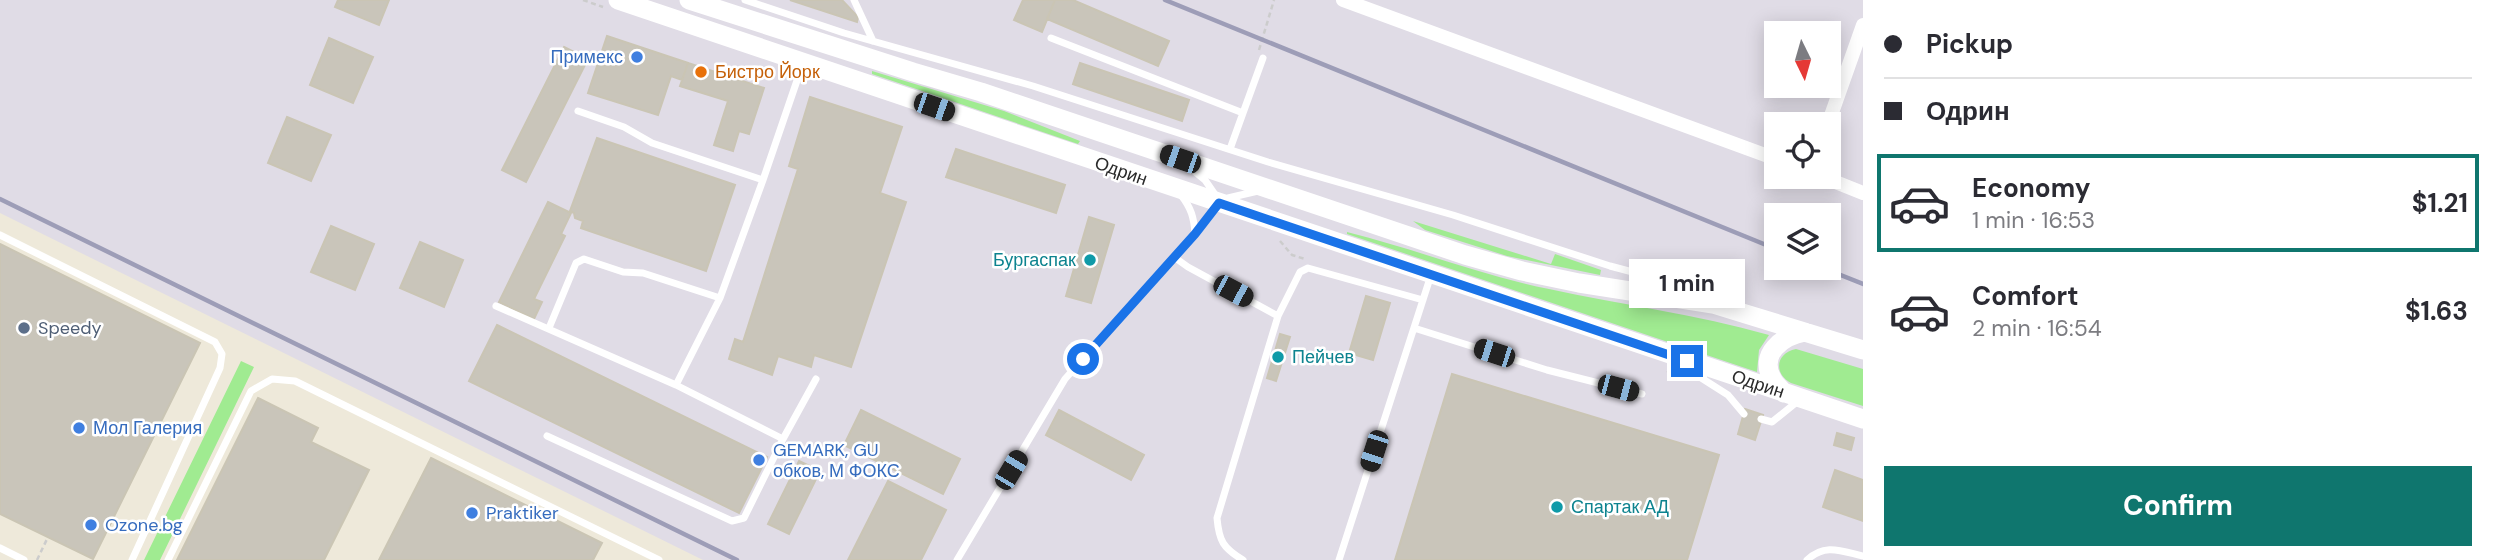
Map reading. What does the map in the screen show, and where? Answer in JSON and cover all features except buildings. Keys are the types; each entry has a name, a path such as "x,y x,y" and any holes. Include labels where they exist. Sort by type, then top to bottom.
{"main road":[{"name":"Одрин","path":"618,0 1663,354 1863,419"},
{"name":"Одрин","path":"689,0 981,92 1465,255 1522,271 1713,304 1863,350"},
{"path":"803,62 825,53 889,72 913,72"},
{"path":"1792,396 1772,379 1770,355 1779,341 1806,332"}],"street":[{"path":"1343,0 1764,155"},
{"path":"1832,112 1863,24"},
{"path":"1841,184 1863,193"}],"lane":[{"path":"745,0 1453,215 1610,266 1689,287 1713,304"},
{"path":"854,0 873,41"},
{"path":"1051,38 1243,113"},
{"path":"1230,149 1262,58"},
{"path":"676,385 720,298 764,180 803,62"},
{"path":"578,111 624,127 652,143 764,180"},
{"path":"1180,159 1205,180 1219,203"},
{"path":"957,560 1065,379 1195,234 1219,203 1239,195 1270,189"},
{"path":"1176,190 1191,207 1195,234"},
{"path":"0,235 215,342 222,354 220,368 132,560"},
{"path":"1174,257 1278,316"},
{"path":"549,328 576,263 584,259 623,272 643,273 720,298"},
{"path":"1242,560 1227,550 1218,535 1217,518 1278,316 1300,272 1303,269 1423,300"},
{"path":"1339,560 1431,275"},
{"path":"496,306 676,385 783,439"},
{"path":"1414,328 1547,370 1642,394"},
{"path":"1663,354 1728,395 1744,414"},
{"path":"168,560 251,391 272,379 295,382 659,560"},
{"path":"547,436 732,521 738,521 744,518 816,379"},
{"path":"1761,419 1772,422 1792,396"},
{"path":"0,548 24,560"},
{"path":"1807,560 1817,551 1833,549 1863,556"}],"path":[{"path":"1262,58 1259,51 1261,40 1274,0"},
{"path":"37,560 48,537"}],"shaded area":[{"path":"0,0 1863,0 1863,560 703,560 0,213"}],"green space":[{"path":"872,71 1004,111 1080,141 1078,144 872,74"},
{"path":"1413,221 1551,264 1555,254 1601,270 1600,275 1507,256 1425,230"},
{"path":"1347,232 1523,283 1714,321 1769,335 1759,350 1757,372"},
{"path":"1796,349 1863,369 1863,406 1785,379 1779,364 1784,355"},
{"path":"241,361 254,367 160,560 144,560"}],"railway":[{"path":"1165,0 1764,244"},
{"path":"0,199 737,560"},
{"path":"1841,275 1863,284"}],"place":[{"name":"Примекс","path":"637,57"},
{"name":"Бистро Йорк","path":"701,72"},
{"name":"Бургаспак","path":"1090,260"},
{"name":"Speedy","path":"24,328"},
{"name":"Пейчев","path":"1278,357"},
{"name":"Мол Галерия","path":"79,428"},
{"name":"GEMARK, GU обков, М ФОКС","path":"759,460"},
{"name":"Спартак АД","path":"1557,507"},
{"name":"Praktiker","path":"472,513"},
{"name":"Ozone.bg","path":"91,525"}],"route":[{"path":"1083,359 1195,234 1219,203 1687,361"}]}
